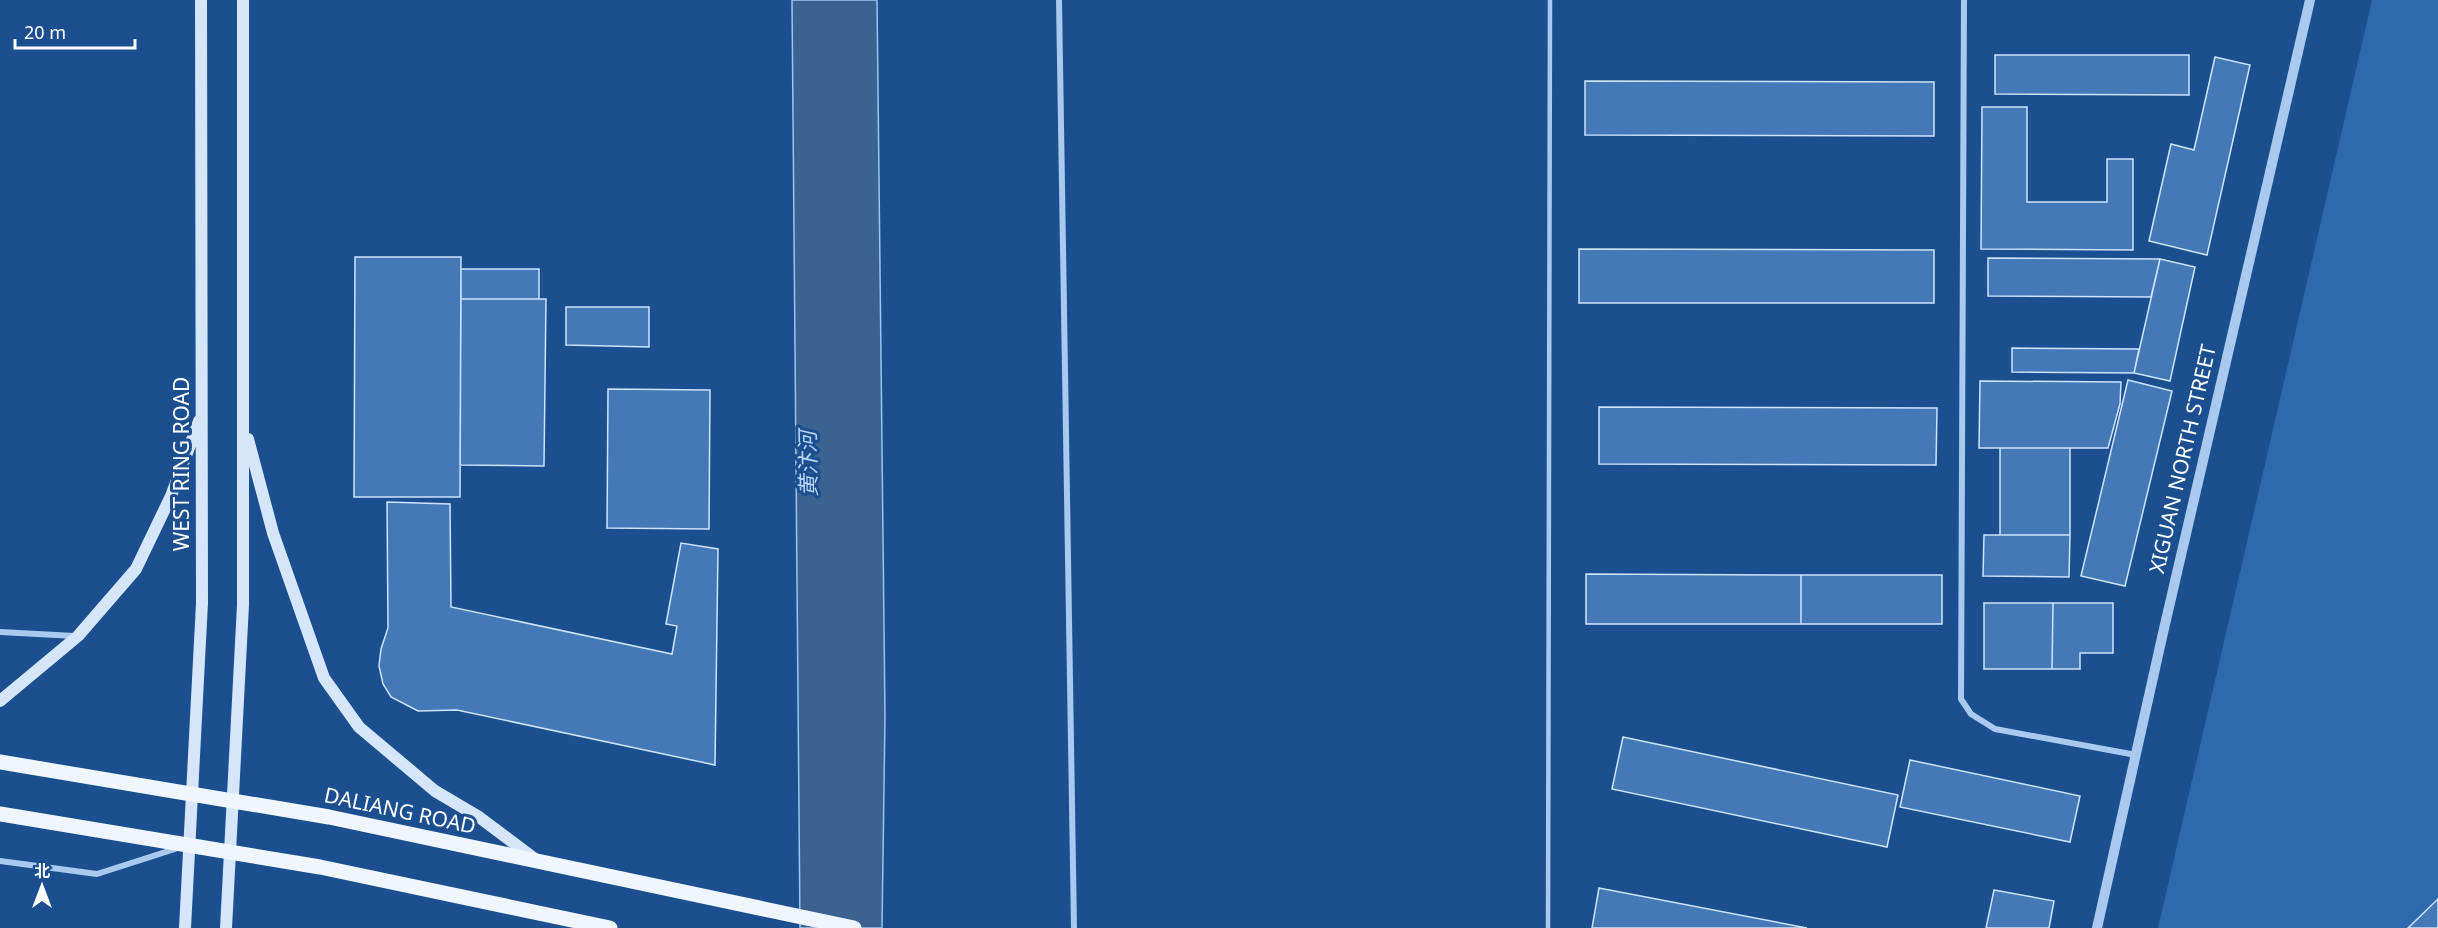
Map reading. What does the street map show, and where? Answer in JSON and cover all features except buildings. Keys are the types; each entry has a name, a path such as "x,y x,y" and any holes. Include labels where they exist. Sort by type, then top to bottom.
{"main road":[{"name":"WEST RING ROAD","path":"185,928 202,603 201,0"},
{"path":"226,928 243,605 243,0"},
{"path":"0,701 78,636 136,569 171,496 201,414"},
{"path":"243,422 273,533 324,678 359,727 435,791 479,818 538,862"},
{"name":"DALIANG ROAD","path":"0,762 329,818 854,928"},
{"path":"0,814 320,867 610,928"}],"street":[{"path":"1059,0 1074,928"},
{"path":"1964,0 1961,699 1971,714 1995,729 2136,755"},
{"name":"XIGUAN NORTH STREET","path":"2097,928 2310,0"},
{"path":"0,632 78,636"},
{"path":"0,861 97,874 189,845"}],"lane":[{"path":"1548,928 1550,0"}],"shaded area":[{"path":"2372,0 2438,0 2438,928 2158,928"}],"water":[{"name":"黄汴河","path":"792,0 877,0 885,716 882,928 800,928"}]}
